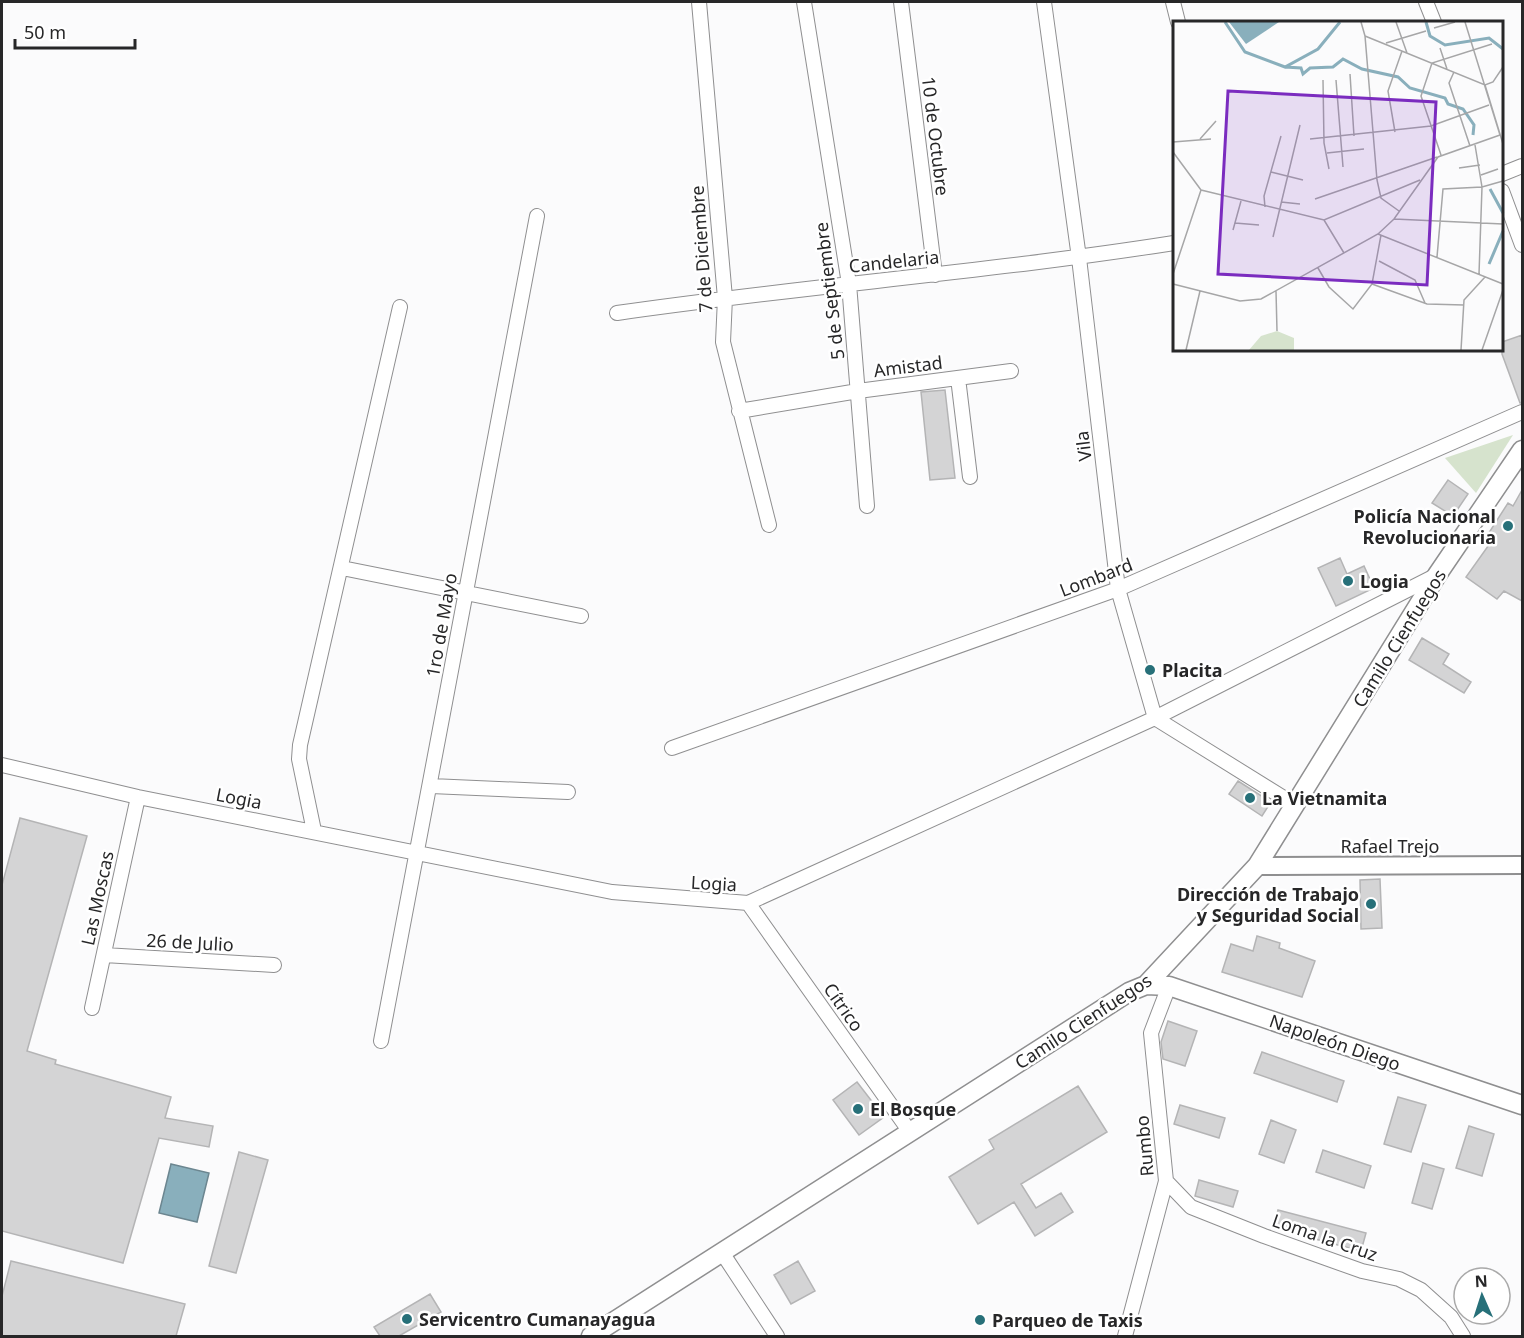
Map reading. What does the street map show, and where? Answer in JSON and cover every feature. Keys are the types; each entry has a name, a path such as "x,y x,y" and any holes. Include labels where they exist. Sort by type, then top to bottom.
{"main road":[{"name":"Camilo Cienfuegos","path":"591,1336 723,1254 1129,992 1146,985 1257,866 1437,575 1522,450"},
{"name":"Napoleón Diego","path":"1146,985 1169,986 1522,1105"}],"street":[{"name":"7 de Diciembre","path":"699,2 725,298 723,342 769,525"},
{"name":"5 de Septiembre","path":"804,2 849,284 867,506"},
{"name":"10 de Octubre","path":"901,2 935,274"},
{"name":"Vila","path":"1044,2 1079,258 1118,589 1155,718"},
{"path":"1173,2 1178,21"},
{"path":"1426,2 1434,21"},
{"path":"1503,174 1522,166"},
{"path":"1503,194 1522,245"},
{"name":"1ro de Mayo","path":"381,1041 431,786 464,591 537,216"},
{"name":"Candelaria","path":"617,313 725,298 1079,258 1173,243"},
{"path":"314,831 299,759 300,745 400,307"},
{"name":"Amistad","path":"739,411 858,391 1011,371"},
{"path":"958,378 970,477"},
{"name":"Lombard","path":"672,748 1118,589 1522,412"},
{"path":"342,568 581,616"},
{"name":"Logia","path":"2,765 138,797 417,851 612,892 748,903 1155,718 1437,575"},
{"path":"1155,718 1295,805"},
{"path":"431,786 568,792"},
{"name":"Las Moscas","path":"92,1008 138,797"},
{"name":"Rafael Trejo","path":"1257,866 1522,865"},
{"name":"Cítrico","path":"748,903 910,1132"},
{"name":"26 de Julio","path":"104,955 274,965"},
{"name":"Rumbo","path":"1125,1336 1166,1181 1151,1033 1169,986"},
{"name":"Loma la Cruz","path":"1166,1181 1191,1207 1362,1271 1399,1280 1421,1290 1451,1317 1463,1336"},
{"path":"723,1254 777,1336"}],"green space":[{"path":"1513,435 1476,493 1445,458"}],"water":[{"path":"171,1164 209,1173 197,1222 159,1213"}],"building":[{"path":"1522,335 1522,403 1520,403 1502,354 1503,342"},
{"path":"945,390 955,478 930,480 921,392"},
{"path":"1448,480 1468,494 1453,516 1432,503"},
{"path":"1522,490 1522,601 1504,591 1497,599 1466,577 1491,542 1485,539 1508,503 1513,506"},
{"name":"Logia","path":"1340,558 1347,574 1364,566 1374,588 1336,606 1318,568"},
{"path":"1422,638 1449,654 1443,664 1471,682 1464,693 1409,660"},
{"name":"La Vietnamita","path":"1238,781 1271,802 1262,816 1229,794"},
{"path":"20,818 87,836 27,1051 56,1060 55,1064 171,1097 165,1118 213,1126 209,1147 159,1138 123,1263 2,1231 2,885"},
{"name":"Dirección de Trabajo y Seguridad Social","path":"1380,879 1382,928 1361,929 1360,880"},
{"path":"1257,936 1280,943 1279,948 1315,961 1302,997 1222,972 1231,944 1253,951"},
{"path":"1168,1021 1197,1031 1185,1066 1163,1059 1161,1042"},
{"path":"1262,1052 1344,1081 1337,1102 1254,1073"},
{"name":"El Bosque","path":"857,1082 884,1117 859,1135 833,1100"},
{"path":"1078,1086 1107,1132 1021,1184 1036,1208 1061,1193 1073,1212 1035,1236 1014,1202 978,1224 949,1177 994,1149 989,1140"},
{"path":"1398,1097 1426,1105 1411,1152 1384,1144"},
{"path":"1180,1105 1225,1118 1219,1138 1174,1124"},
{"path":"1271,1120 1296,1130 1284,1163 1259,1154"},
{"path":"1469,1126 1494,1134 1482,1176 1456,1168"},
{"path":"1323,1150 1371,1166 1364,1188 1316,1172"},
{"path":"239,1152 268,1160 236,1273 209,1266"},
{"path":"1423,1163 1444,1169 1432,1209 1412,1203"},
{"path":"1199,1180 1238,1191 1233,1207 1195,1196"},
{"path":"1278,1210 1366,1233 1361,1251 1273,1228"},
{"path":"11,1261 185,1304 176,1336 2,1336 2,1296"},
{"path":"798,1261 815,1291 791,1304 774,1275"},
{"name":"Servicentro Cumanayagua","path":"430,1294 441,1312 399,1336 380,1336 374,1327"}],"place":[{"name":"Policía Nacional Revolucionaria","path":"1508,526"},
{"name":"Logia","path":"1348,581"},
{"name":"Placita","path":"1150,670"},
{"name":"La Vietnamita","path":"1250,798"},
{"name":"Dirección de Trabajo y Seguridad Social","path":"1371,904"},
{"name":"El Bosque","path":"858,1109"},
{"name":"Servicentro Cumanayagua","path":"407,1319"},
{"name":"Parqueo de Taxis","path":"980,1320"}]}
